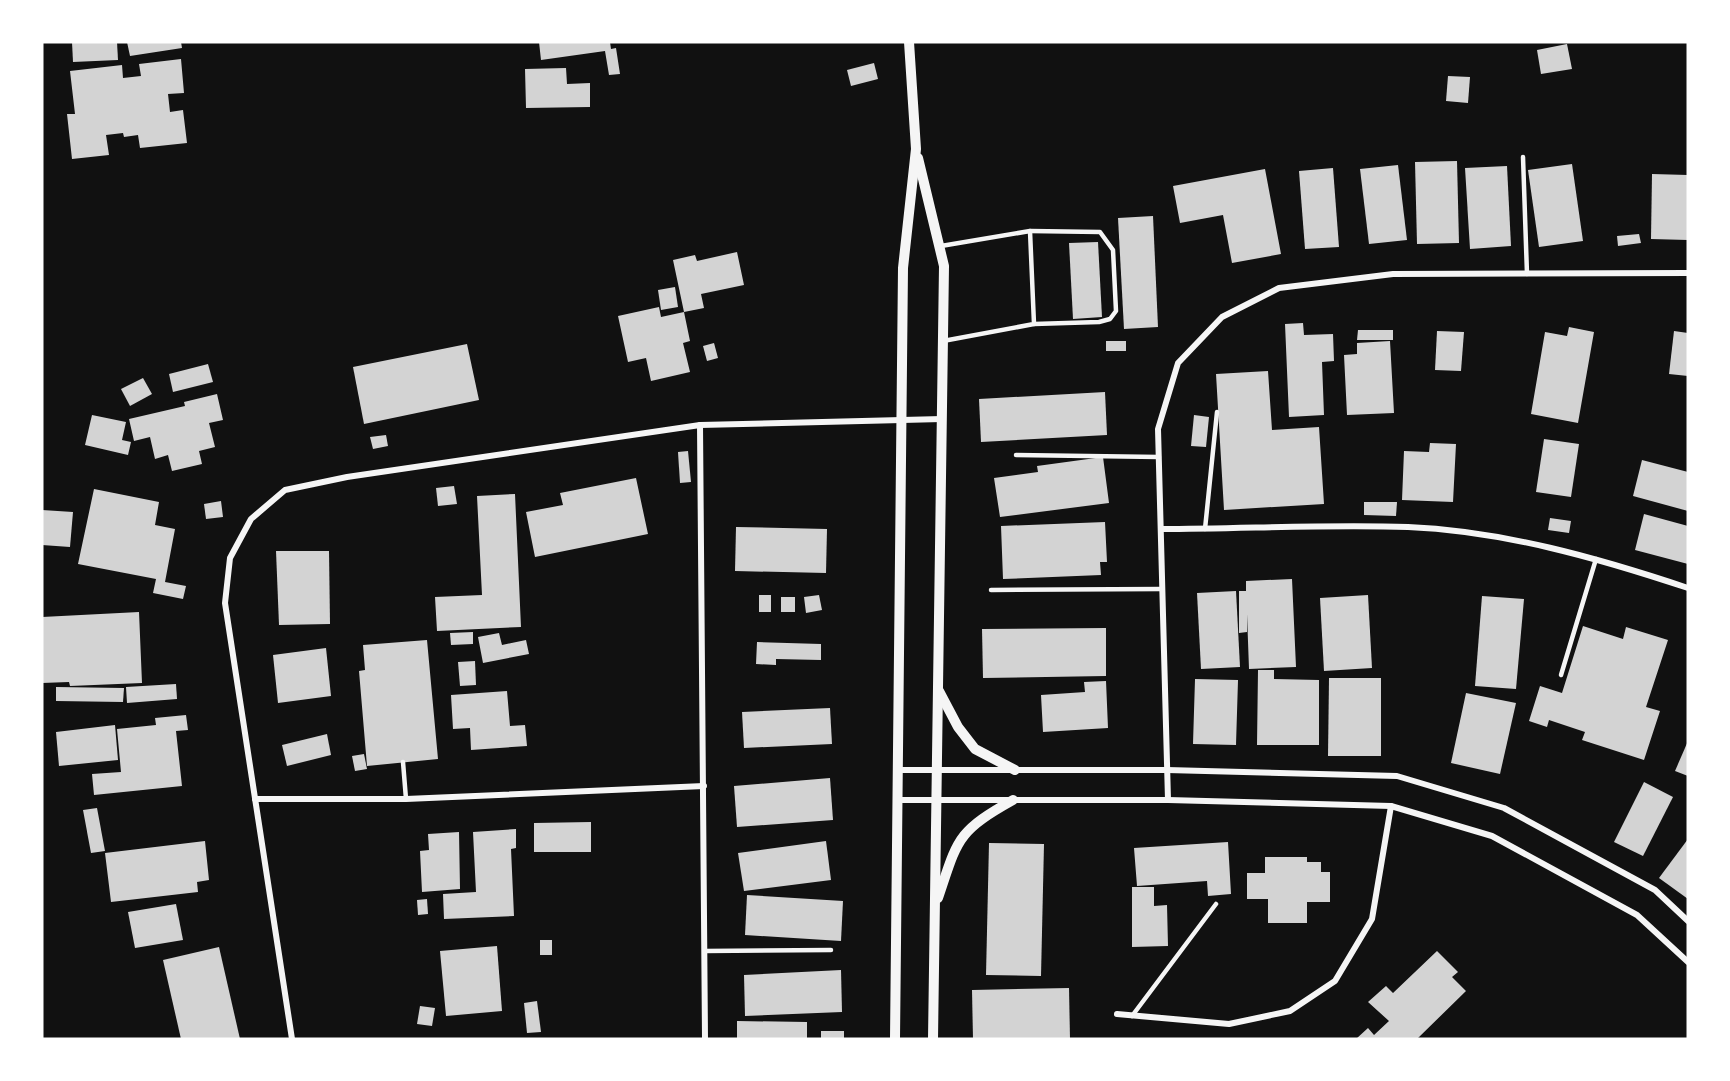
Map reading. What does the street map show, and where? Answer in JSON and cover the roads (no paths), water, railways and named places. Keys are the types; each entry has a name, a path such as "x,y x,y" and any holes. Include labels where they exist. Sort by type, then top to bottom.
{"street":[{"path":"895,1039 903,268 916,149 909,42"},
{"path":"916,149 944,266 933,1039"},
{"path":"1168,800 1158,429 1178,363 1222,317 1279,288 1393,274 1688,273"},
{"path":"292,1039 225,603 230,558 251,519 285,490 346,477 700,425 942,419"},
{"path":"700,425 705,1039"},
{"path":"1161,529 1408,527 1471,534 1596,559 1688,588"},
{"path":"938,689 957,727 975,749 1015,770"},
{"path":"898,770 1167,770 1397,776 1504,808 1655,890 1688,921"},
{"path":"255,799 406,799 704,786"},
{"path":"897,800 1168,800 1391,806 1492,836 1637,915 1688,962"},
{"path":"935,907 957,841 978,820 1013,800"},
{"path":"1117,1014 1230,1024 1290,1011 1335,981 1372,919 1391,806"}],"lane":[{"path":"1522,157 1527,274"},
{"path":"941,246 1030,231 1100,232 1113,250 1116,311 1110,319 1099,322 1034,324 943,340"},
{"path":"1030,231 1034,324"},
{"path":"1205,529 1217,412"},
{"path":"1016,456 1159,457"},
{"path":"1561,675 1596,559"},
{"path":"991,590 1162,589"},
{"path":"403,762 406,799"},
{"path":"1132,1016 1216,903"},
{"path":"705,951 831,950"}]}
